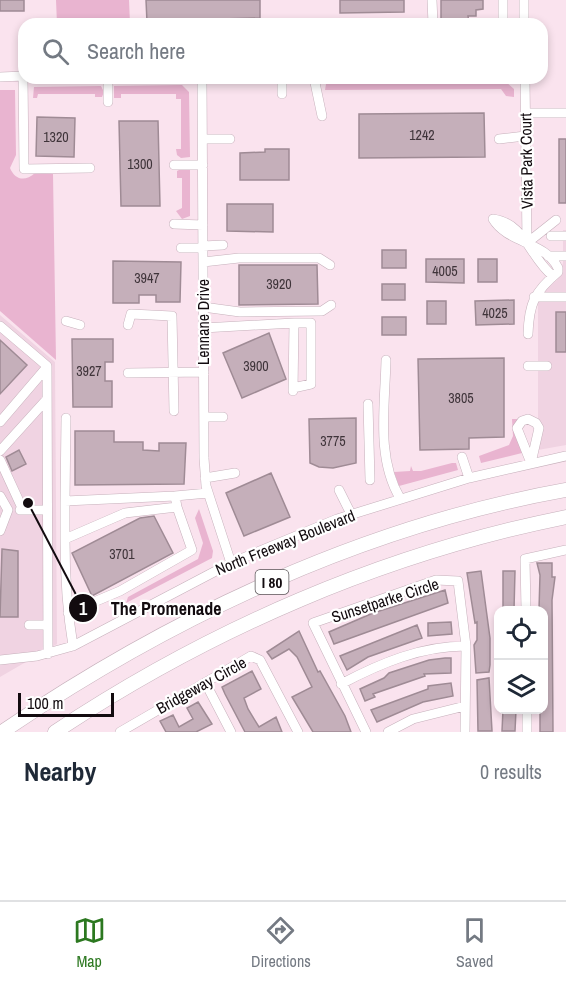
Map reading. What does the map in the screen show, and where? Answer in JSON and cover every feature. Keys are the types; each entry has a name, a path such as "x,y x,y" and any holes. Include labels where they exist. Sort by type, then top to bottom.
{"highway":[{"name":"I 80","path":"2,732 57,695 134,649 205,612 297,571 381,539 468,513 566,490"},
{"name":"I 80","path":"55,732 103,700 183,654 266,614 351,578 439,549 566,517"}],"street":[{"path":"432,0 433,18"},
{"path":"503,0 503,18"},
{"path":"524,0 524,18"},
{"path":"0,76 18,76"},
{"path":"23,84 24,169 90,168"},
{"path":"108,84 108,102"},
{"name":"Lennane Drive","path":"202,84 205,478 231,563"},
{"path":"282,84 282,94"},
{"path":"315,84 322,116"},
{"name":"Vista Park Court","path":"525,84 527,243"},
{"path":"525,113 566,112"},
{"path":"499,139 525,136"},
{"path":"203,139 230,139"},
{"path":"174,165 203,165"},
{"path":"527,243 556,219"},
{"path":"174,224 203,225"},
{"path":"551,236 566,236"},
{"path":"527,243 556,263 555,274 534,297 529,310 528,334"},
{"path":"527,243 555,274"},
{"path":"181,248 223,245"},
{"path":"548,256 566,256"},
{"path":"203,262 239,258 319,258 330,265"},
{"path":"534,297 566,297"},
{"path":"203,307 240,312 322,311 331,305"},
{"path":"128,325 131,314 172,316 174,411"},
{"path":"66,321 80,325"},
{"path":"203,328 294,323 311,323 310,384 293,390 294,323"},
{"path":"0,327 47,366"},
{"path":"386,360 385,462 390,481 400,498"},
{"path":"47,366 48,654"},
{"path":"0,422 47,366"},
{"path":"528,366 547,366"},
{"path":"128,373 204,372"},
{"path":"0,451 46,399"},
{"path":"368,404 370,480"},
{"path":"204,417 223,417"},
{"path":"66,418 65,539 68,614 73,646"},
{"name":"North Freeway Boulevard","path":"0,660 48,654 73,646 231,563 351,514 469,478 566,456"},
{"path":"462,457 469,478"},
{"path":"0,460 23,510"},
{"path":"205,478 235,473"},
{"path":"339,490 351,514"},
{"path":"65,501 208,493"},
{"path":"0,496 8,510"},
{"path":"68,614 120,591 192,549 175,496"},
{"path":"65,539 125,513 177,507"},
{"path":"8,510 46,510"},
{"path":"0,531 8,510"},
{"path":"526,606 525,559 566,550"},
{"name":"Sunsetparke Circle","path":"341,684 314,622 436,580 458,581 466,646"},
{"path":"29,625 48,625"},
{"path":"366,732 341,684 368,670 427,648 466,646 465,732"},
{"name":"North Freeway Boulevard","path":"0,654 17,657"},
{"name":"Bridgeway Circle","path":"121,732 161,706 206,684 251,656 260,660 298,732"},
{"path":"206,684 231,732"},
{"path":"388,732 413,720 465,706"},
{"path":"527,714 527,732"}],"shaded area":[{"path":"56,0 129,0 130,18 57,18"},
{"path":"326,84 508,84 514,89 514,97 506,96 501,89 325,90"},
{"path":"182,85 189,92 190,157 181,158 177,155 176,149 181,149 181,99 176,99 176,94 121,94 121,98 114,98 114,86"},
{"path":"101,86 104,92 102,97 95,97 95,94 38,94 37,98 33,98 34,87"},
{"path":"0,90 15,90 16,155 10,168 12,172 24,179 35,173 53,174 56,360 0,311"},
{"path":"190,170 190,216 182,219 176,211 182,208 182,178 177,178 177,171"},
{"path":"563,230 566,230 566,445 538,450 538,295 557,280 563,263"},
{"path":"0,315 55,362 57,644 0,677"},
{"path":"512,419 519,419 522,453 481,463 479,456 509,445 513,436"},
{"path":"456,463 458,470 399,486 394,472 410,471 411,466 413,471 421,471"},
{"path":"199,509 213,551 212,558 126,603 128,597 198,559 203,543 195,518"}],"building":[{"path":"0,0 24,0 24,11 0,11"},
{"path":"146,0 260,0 260,18 147,18"},
{"path":"340,0 404,0 404,12 340,13"},
{"path":"441,0 483,0 483,9 476,10 476,16 441,18"},
{"path":"484,113 485,157 359,158 359,114"},
{"path":"37,117 75,118 74,157 36,156"},
{"path":"119,121 158,121 160,206 121,206"},
{"path":"559,139 566,139 566,203 559,203"},
{"path":"265,149 289,149 289,180 240,180 240,153 265,152"},
{"path":"227,204 273,204 273,232 227,231"},
{"path":"382,250 406,250 406,268 382,268"},
{"path":"426,259 464,259 464,283 426,282"},
{"path":"478,259 497,259 497,282 478,282"},
{"path":"113,261 181,262 180,302 156,302 156,295 139,295 139,303 113,303"},
{"path":"239,265 317,265 318,304 239,305"},
{"path":"382,284 405,284 405,300 382,300"},
{"path":"514,300 514,324 476,325 475,301"},
{"path":"427,301 446,301 446,324 427,324"},
{"path":"556,312 566,312 566,352 556,352"},
{"path":"382,317 406,317 406,335 382,335"},
{"path":"269,333 286,379 242,398 223,353"},
{"path":"72,339 113,339 113,362 105,362 105,381 112,381 112,407 73,407"},
{"path":"0,340 27,365 0,394"},
{"path":"504,358 504,437 469,438 469,449 420,450 418,359"},
{"path":"356,418 356,463 333,468 319,467 310,463 309,419"},
{"path":"75,431 114,431 114,442 143,442 143,450 159,451 159,443 186,443 184,484 75,485"},
{"path":"19,450 26,464 12,471 6,457"},
{"path":"271,473 290,517 244,536 226,493"},
{"path":"154,516 173,553 92,596 72,553 140,518"},
{"path":"2,549 18,551 18,617 0,617"},
{"path":"537,563 552,563 552,577 555,577 552,600 553,732 540,732 540,714 548,714 548,606 539,606 540,575"},
{"path":"481,571 490,638 490,665 489,672 476,673 474,645 477,640 477,622 475,623 467,573"},
{"path":"503,571 515,571 514,606 503,606"},
{"path":"445,590 448,603 334,644 329,632 373,613"},
{"path":"451,622 452,634 428,636 428,623"},
{"path":"417,625 422,638 368,657 347,670 340,656"},
{"path":"299,631 318,672 320,671 345,716 351,732 313,732 292,697 312,687 297,657 289,649 272,659 267,652"},
{"path":"451,658 451,673 424,674 425,676 373,694 375,697 365,701 360,689 384,678 389,673 429,660"},
{"path":"252,671 261,689 244,698 248,709 259,727 276,717 282,732 245,732 225,694 222,687"},
{"path":"489,678 492,731 478,731 477,680"},
{"path":"451,683 453,696 423,702 377,722 371,710 428,689 428,686"},
{"path":"198,702 212,724 196,732 166,732 160,721 173,715 179,727 193,719 187,708"},
{"path":"503,714 516,714 515,731 502,731"}],"place":[{"name":"The Promenade","path":"28,503"}]}
